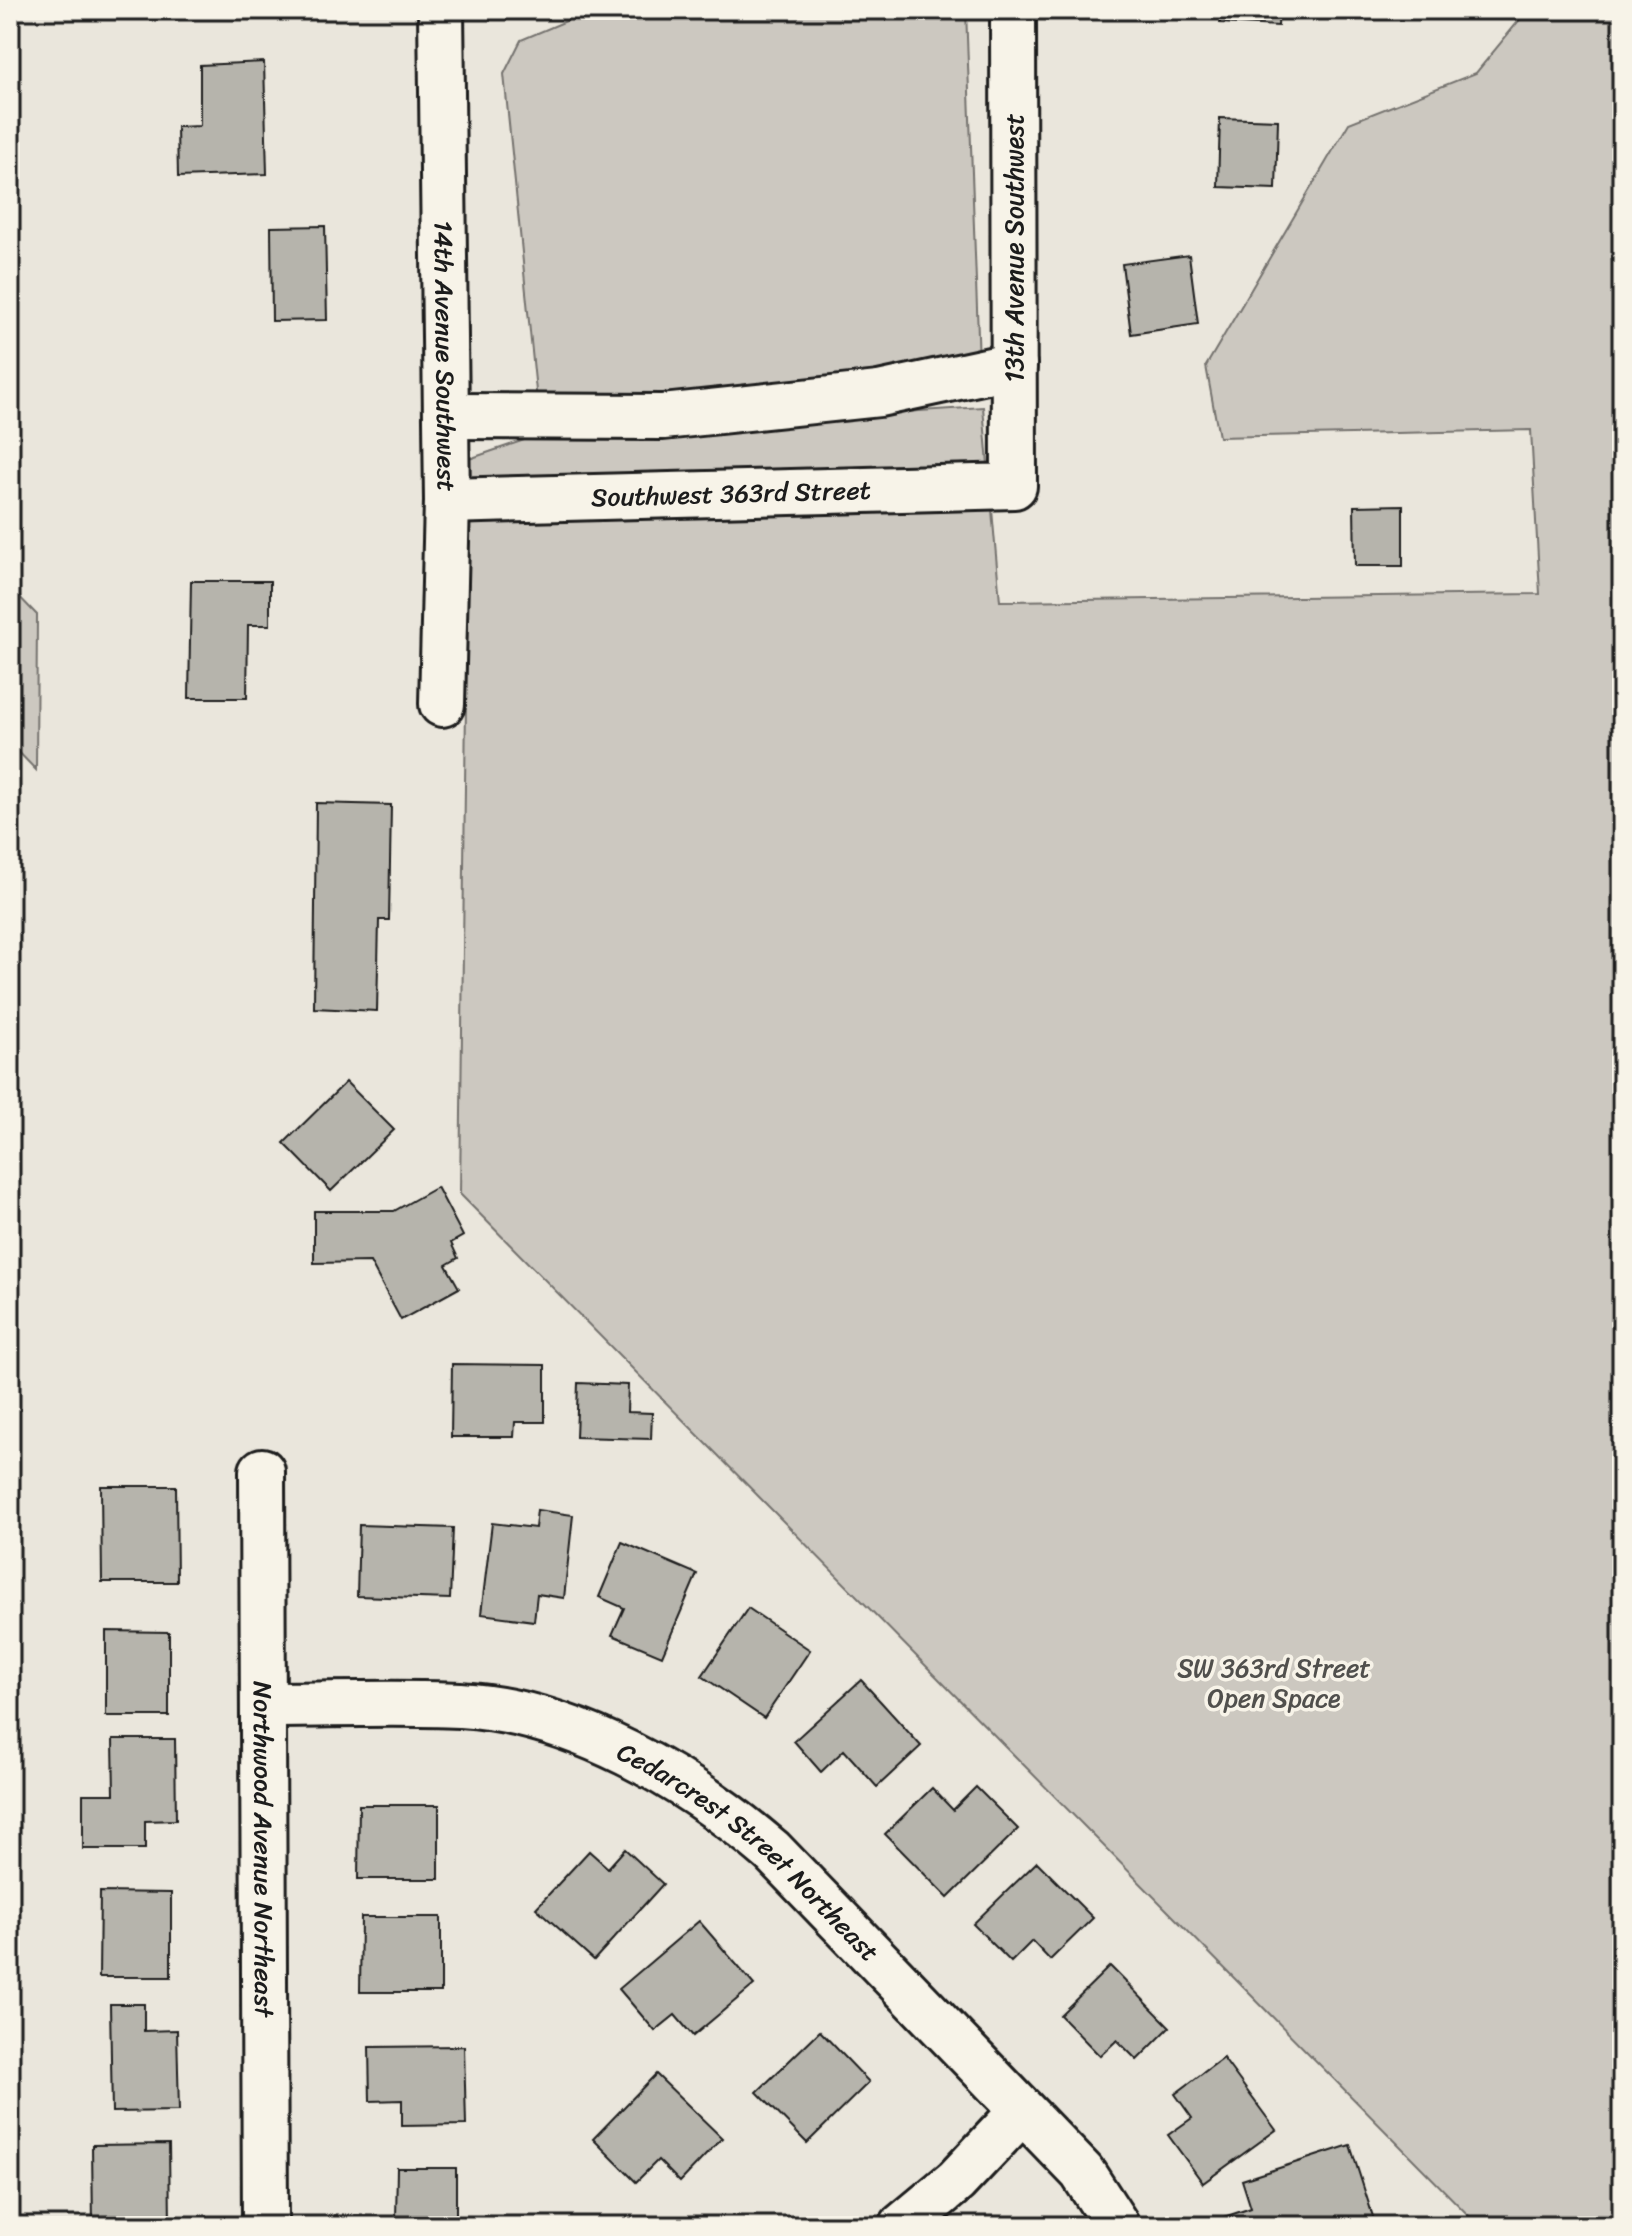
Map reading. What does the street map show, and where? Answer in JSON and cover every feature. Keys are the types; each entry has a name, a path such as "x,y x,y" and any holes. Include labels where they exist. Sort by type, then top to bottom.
{"street":[{"name":"14th Avenue Southwest","path":"441,10 447,501 442,704"},
{"name":"13th Avenue Southwest","path":"1013,10 1014,486"},
{"path":"446,416 663,417 879,394 1014,365"},
{"name":"Southwest 363rd Street","path":"447,501 1014,486"},
{"name":"Northwood Avenue Northeast","path":"262,1471 265,2226"},
{"name":"Cedarcrest Street Northeast","path":"264,1705 463,1705 568,1729 672,1775 722,1808 772,1851 1082,2172 1117,2226"},
{"path":"902,2226 956,2181 1022,2111"}],"green space":[{"path":"592,10 966,10 979,363 644,403 537,401 504,74 521,40"},
{"name":"SW 363rd Street Open Space","path":"1522,10 1622,10 1622,2226 1479,2226 460,1194 469,459 539,435 983,407 1000,601 1540,594 1531,430 1219,437 1206,366 1349,123 1476,73 1522,17"},
{"path":"10,587 37,615 36,770 10,743"}],"building":[{"path":"1220,10 1279,10 1278,26 1220,23"},
{"path":"264,62 267,174 178,177 177,127 200,126 200,65"},
{"path":"1220,118 1278,120 1276,189 1218,187"},
{"path":"325,226 327,320 272,321 271,227"},
{"path":"1189,255 1198,324 1131,334 1122,264"},
{"path":"1403,505 1403,566 1355,566 1354,506"},
{"path":"191,581 270,581 270,625 248,625 247,698 189,698"},
{"path":"316,803 391,805 389,920 379,920 377,1011 314,1008"},
{"path":"346,1082 394,1130 331,1191 284,1143"},
{"path":"437,1187 463,1236 451,1243 458,1258 446,1265 459,1288 401,1320 370,1262 314,1263 314,1211 394,1211"},
{"path":"452,1364 545,1365 545,1422 515,1422 514,1437 451,1437"},
{"path":"578,1383 628,1385 627,1412 652,1413 651,1439 576,1437"},
{"path":"101,1486 176,1486 177,1582 102,1582"},
{"path":"537,1510 573,1515 564,1598 537,1594 534,1621 481,1614 492,1523 535,1528"},
{"path":"359,1525 453,1528 450,1599 357,1596"},
{"path":"622,1542 697,1574 662,1656 612,1635 624,1608 599,1597"},
{"path":"748,1608 810,1650 764,1718 702,1676"},
{"path":"106,1631 169,1632 169,1716 106,1716"},
{"path":"861,1680 921,1746 877,1787 844,1750 821,1772 794,1741"},
{"path":"113,1739 175,1739 176,1820 145,1821 145,1849 83,1849 83,1794 114,1794"},
{"path":"976,1787 1018,1829 948,1898 885,1834 932,1788 953,1810"},
{"path":"359,1805 439,1805 439,1879 358,1879"},
{"path":"625,1849 663,1884 594,1960 536,1908 589,1851 608,1868"},
{"path":"1037,1862 1093,1918 1050,1960 1032,1941 1011,1962 973,1924"},
{"path":"100,1892 171,1893 171,1977 99,1977"},
{"path":"361,1917 441,1917 441,1992 360,1992"},
{"path":"699,1921 754,1985 693,2036 675,2015 655,2031 619,1989"},
{"path":"1110,1966 1170,2027 1137,2060 1117,2040 1100,2056 1060,2015"},
{"path":"110,2004 144,2004 144,2031 177,2030 179,2111 112,2112"},
{"path":"820,2031 869,2082 807,2143 757,2092"},
{"path":"464,2046 466,2125 402,2126 402,2100 370,2101 369,2047"},
{"path":"1223,2058 1276,2130 1203,2183 1168,2135 1192,2118 1175,2094"},
{"path":"656,2074 722,2138 680,2182 658,2160 636,2182 593,2139"},
{"path":"169,2144 170,2226 93,2226 92,2145"},
{"path":"1350,2145 1376,2226 1227,2226 1224,2217 1251,2208 1242,2180"},
{"path":"397,2168 456,2168 456,2226 367,2226 367,2219 396,2220"}]}
